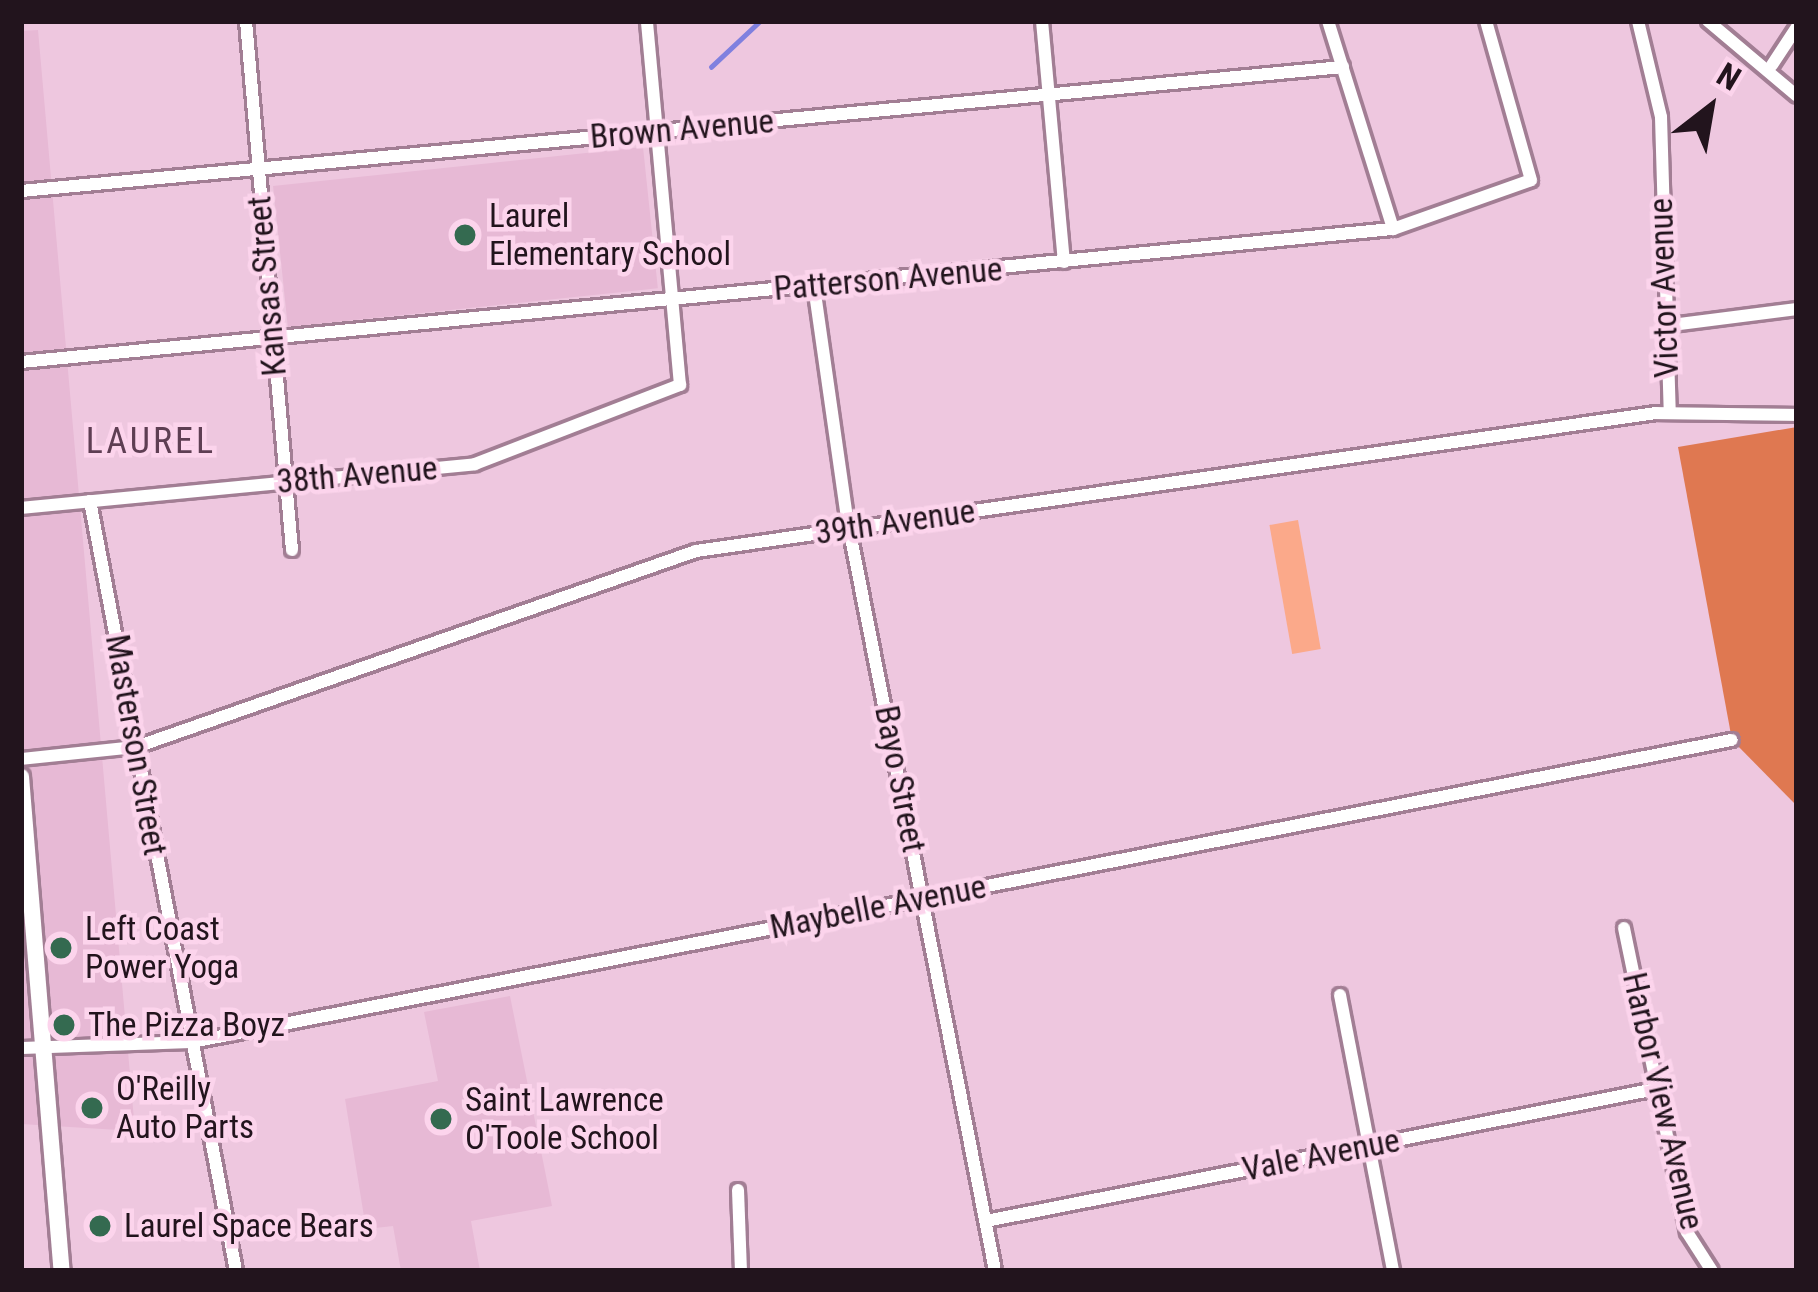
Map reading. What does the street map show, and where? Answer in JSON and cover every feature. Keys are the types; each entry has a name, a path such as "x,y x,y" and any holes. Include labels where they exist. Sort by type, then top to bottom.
{"main road":[{"path":"21,778 62,1271"}],"street":[{"name":"Kansas Street","path":"246,21 292,550"},
{"path":"646,21 672,299"},
{"path":"1042,21 1064,262"},
{"path":"1328,21 1393,229"},
{"name":"Patterson Avenue","path":"21,362 1393,229 1531,180 1486,21"},
{"name":"Victor Avenue","path":"1638,21 1661,117 1670,413"},
{"path":"1708,21 1772,65 1797,96"},
{"path":"1772,65 1797,26"},
{"name":"Brown Avenue","path":"21,191 1343,67"},
{"name":"Bayo Street","path":"814,286 851,529 995,1271"},
{"name":"38th Avenue","path":"21,508 475,464 680,385 672,299"},
{"path":"1664,326 1797,309"},
{"name":"39th Avenue","path":"21,760 136,747 683,554 1670,413 1797,415"},
{"name":"Masterson Street","path":"90,501 236,1271"},
{"name":"Maybelle Avenue","path":"21,1048 192,1042 1732,740"},
{"name":"Harbor View Avenue","path":"1624,928 1688,1232 1712,1271"},
{"path":"1340,995 1393,1271"},
{"name":"Vale Avenue","path":"986,1221 1656,1089"},
{"path":"738,1190 741,1271"}],"shaded area":[{"path":"38,30 135,1131 21,1124 21,31"},
{"name":"Laurel Elementary School","path":"643,147 658,288 288,327 273,186"},
{"path":"1797,427 1797,806 1732,740 1678,447"},
{"path":"1298,520 1321,649 1292,654 1269,525"},
{"name":"Saint Lawrence O'Toole School","path":"510,996 552,1206 471,1221 480,1271 401,1271 393,1226 366,1229 345,1099 438,1081 424,1012"}],"waterway":[{"path":"711,67 760,21"}],"place":[{"name":"Laurel Elementary School","path":"465,235"},
{"name":"Left Coast Power Yoga","path":"61,948"},
{"name":"The Pizza Boyz","path":"64,1025"},
{"name":"O'Reilly Auto Parts","path":"92,1108"},
{"name":"Saint Lawrence O'Toole School","path":"441,1119"},
{"name":"Laurel Space Bears","path":"100,1226"}],"district":[{"name":"LAUREL","path":"151,442"}]}
